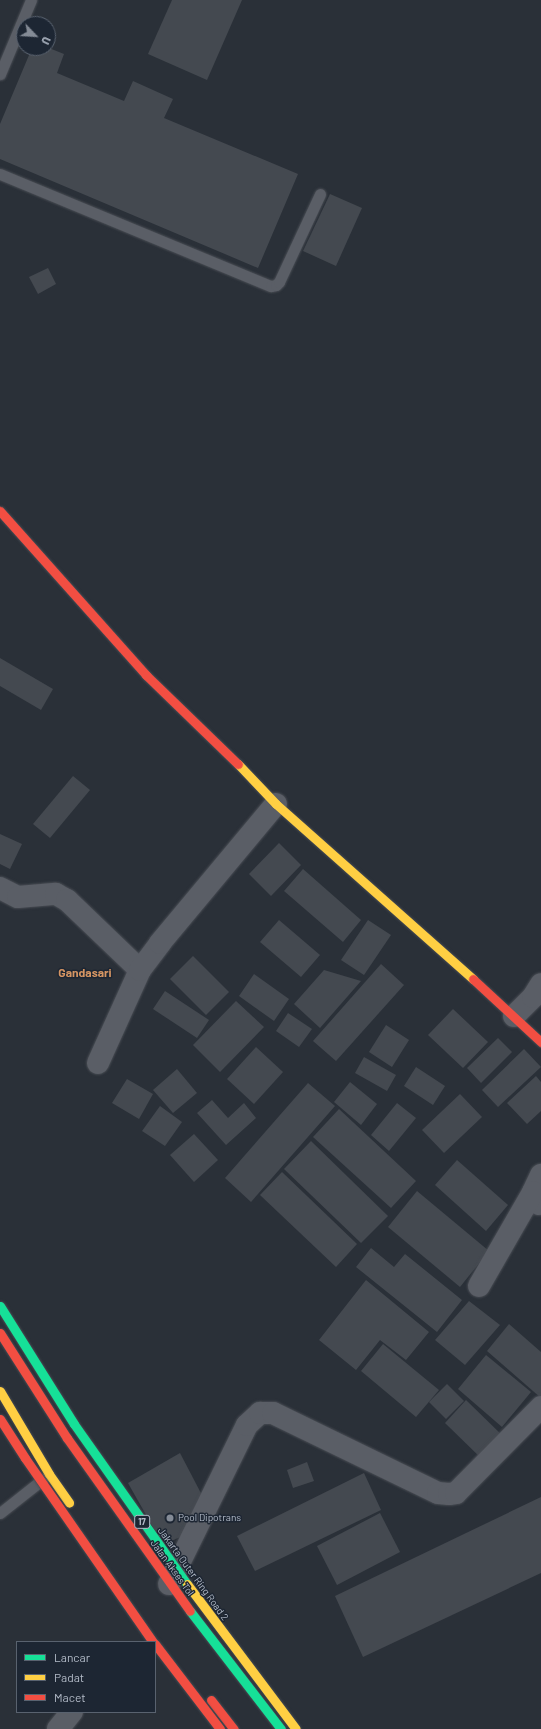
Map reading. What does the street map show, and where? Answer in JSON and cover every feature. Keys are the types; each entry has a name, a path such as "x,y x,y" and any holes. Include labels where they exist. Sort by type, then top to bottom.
{"main road":[{"path":"0,511 146,675 218,743 276,804 514,1016 541,1042"},
{"name":"Jakarta Outer Ring Road 2","path":"0,1306 74,1424 196,1599 296,1729"},
{"name":"Jalan Akses Tol","path":"0,1333 65,1440 169,1584 281,1729"},
{"path":"0,1391 43,1457 49,1474 76,1512"},
{"path":"0,1419 25,1458 153,1641"},
{"path":"110,1564 154,1641"},
{"path":"159,1650 220,1729"},
{"path":"159,1650 234,1729"}],"street":[{"path":"98,1063 140,970 160,942 276,804"},
{"path":"0,888 18,897 56,894 67,900 140,970"},
{"path":"514,1016 533,997 541,984"},
{"path":"479,1286 538,1191"},
{"path":"169,1584 247,1425 260,1413 273,1413 438,1493 449,1494 456,1493 541,1406"},
{"path":"58,1729 71,1713"}],"lane":[{"path":"0,74 31,0"},
{"path":"0,174 271,286 276,285 279,282 320,194"},
{"path":"0,1513 49,1474"}],"building":[{"path":"172,0 242,0 207,80 148,54"},
{"path":"56,51 64,54 57,73 124,101 133,81 173,99 164,118 298,174 258,268 0,159 0,124 29,56 56,56"},
{"path":"330,194 362,208 336,266 303,251"},
{"path":"48,268 56,284 38,294 29,277"},
{"path":"0,658 53,689 41,710 0,686"},
{"path":"73,776 90,790 50,838 33,824"},
{"path":"0,834 22,844 10,869 0,864"},
{"path":"279,843 301,865 271,896 249,874"},
{"path":"303,869 361,920 343,942 284,891"},
{"path":"279,920 320,955 301,977 260,942"},
{"path":"368,920 391,935 364,975 341,960"},
{"path":"193,956 229,992 206,1015 170,979"},
{"path":"381,964 404,985 336,1061 313,1041"},
{"path":"324,970 361,981 320,1028 294,1004"},
{"path":"254,974 289,999 274,1021 239,996"},
{"path":"165,991 209,1020 197,1038 153,1009"},
{"path":"236,1001 264,1027 220,1072 193,1045"},
{"path":"453,1009 488,1042 463,1068 428,1035"},
{"path":"288,1013 312,1029 299,1047 276,1031"},
{"path":"386,1025 409,1040 392,1067 369,1052"},
{"path":"498,1038 512,1052 481,1083 467,1068"},
{"path":"256,1047 283,1072 254,1104 227,1079"},
{"path":"524,1049 541,1067 498,1107 482,1090"},
{"path":"364,1057 396,1075 387,1091 355,1073"},
{"path":"416,1067 445,1086 433,1105 404,1086"},
{"path":"177,1069 197,1093 173,1113 153,1090"},
{"path":"536,1076 541,1082 541,1111 527,1124 507,1103"},
{"path":"127,1079 153,1094 139,1119 112,1103"},
{"path":"350,1082 377,1104 361,1125 334,1102"},
{"path":"308,1083 335,1106 251,1202 225,1178"},
{"path":"460,1094 482,1117 444,1153 422,1130"},
{"path":"212,1100 228,1118 244,1103 256,1118 226,1145 197,1113"},
{"path":"397,1103 416,1118 389,1151 371,1135"},
{"path":"160,1106 182,1122 165,1146 142,1131"},
{"path":"339,1109 416,1181 391,1208 313,1137"},
{"path":"194,1134 218,1160 194,1182 170,1155"},
{"path":"311,1141 388,1216 361,1243 284,1169"},
{"path":"457,1160 508,1205 486,1231 435,1185"},
{"path":"282,1172 357,1244 336,1267 260,1195"},
{"path":"417,1191 489,1251 460,1287 388,1227"},
{"path":"371,1248 394,1267 405,1254 462,1300 437,1332 356,1267"},
{"path":"366,1280 429,1332 406,1360 380,1340 356,1370 319,1340"},
{"path":"469,1301 500,1325 465,1365 435,1340"},
{"path":"509,1324 541,1352 541,1398 487,1351"},
{"path":"383,1344 439,1390 416,1417 361,1371"},
{"path":"486,1355 531,1392 502,1427 458,1389"},
{"path":"447,1384 464,1401 446,1419 429,1402"},
{"path":"466,1400 506,1439 484,1461 445,1423"},
{"name":"Pool Dipotrans","path":"180,1453 204,1499 180,1537 163,1545 128,1483"},
{"path":"307,1462 314,1481 293,1488 287,1470"},
{"path":"364,1473 381,1510 255,1571 237,1536"},
{"path":"541,1497 541,1573 363,1657 335,1596"},
{"path":"380,1513 400,1552 337,1585 317,1546"}],"traffic: fast":[{"path":"0,1306 74,1424 187,1584"},
{"path":"190,1611 281,1729"}],"traffic: slow":[{"path":"238,764 276,804 473,979"},
{"path":"0,1391 49,1474 69,1503"},
{"path":"187,1584 296,1729"}],"traffic: jam":[{"path":"0,511 146,675 238,764"},
{"path":"473,979 541,1042"},
{"path":"0,1333 67,1438 190,1611"},
{"path":"0,1419 25,1458 152,1641"},
{"path":"156,1645 220,1729"},
{"path":"211,1700 234,1729"}],"place":[{"name":"Pool Dipotrans","path":"170,1518"}],"district":[{"name":"Gandasari","path":"85,973"}]}
